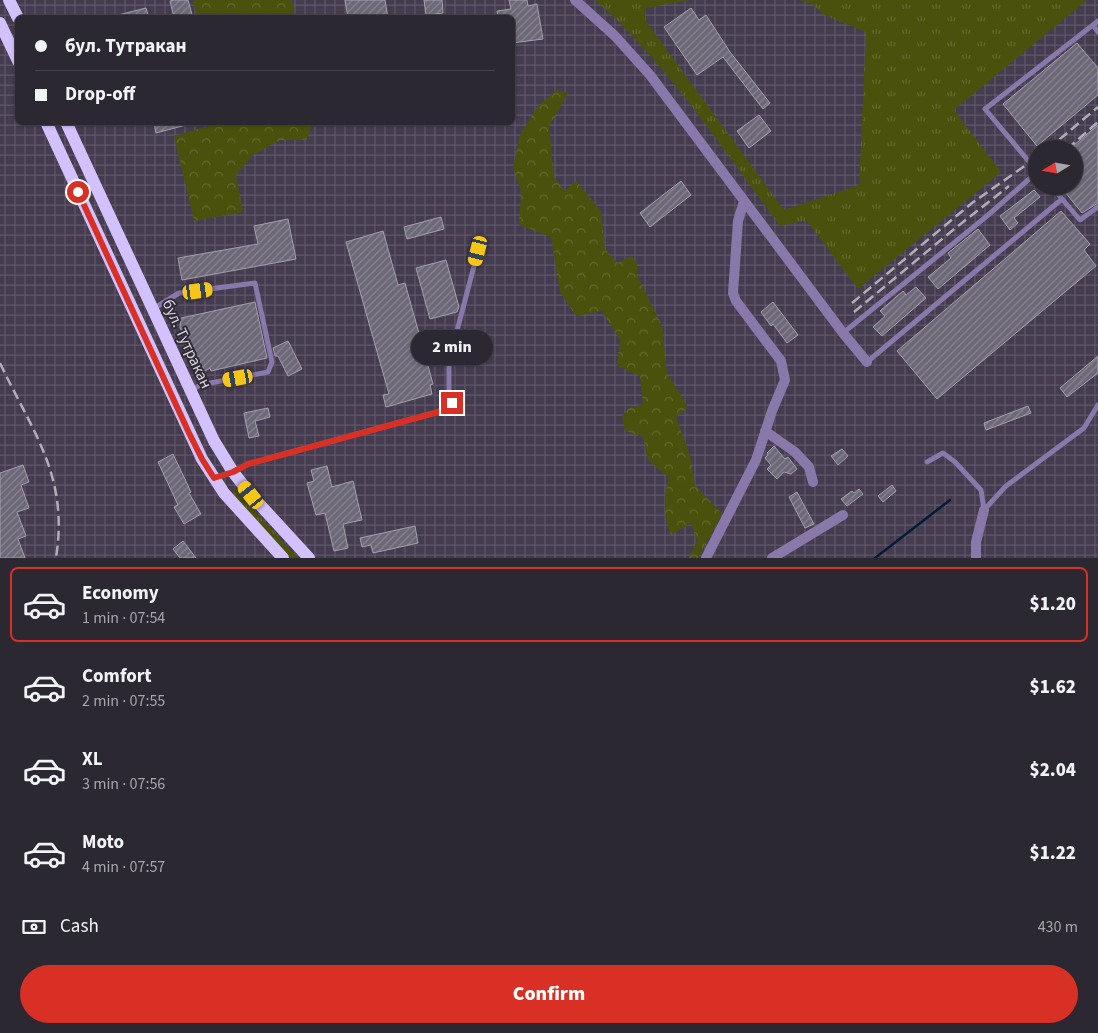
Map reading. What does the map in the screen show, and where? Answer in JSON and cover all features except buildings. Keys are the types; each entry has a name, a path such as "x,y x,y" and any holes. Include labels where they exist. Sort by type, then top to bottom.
{"main road":[{"path":"9,0 16,15"},
{"path":"0,23 15,55"},
{"path":"47,125 202,459 236,506 283,558"},
{"name":"бул. Тутракан","path":"67,125 214,441 233,472 251,495 309,558"}],"street":[{"path":"575,0 615,36 650,75 843,334 867,362"},
{"path":"706,558 756,460 785,380 781,361 736,301 733,293 738,221 744,200"},
{"path":"765,431 795,452 809,467 813,482"},
{"path":"976,558 976,542 984,510"},
{"path":"772,558 843,515"}],"lane":[{"path":"1028,162 985,109 1098,21"},
{"path":"1093,25 1098,32"},
{"path":"843,334 987,216 1028,179"},
{"path":"1059,195 1080,220 1098,207"},
{"path":"867,362 1062,199"},
{"path":"214,478 233,472 248,464 438,412 452,403 448,391 449,361 478,251"},
{"path":"153,310 179,293 255,283 272,362 268,372 200,385 191,391"},
{"path":"984,510 1006,486 1084,428 1098,406"},
{"path":"927,462 943,453 955,462 981,490 984,510"}],"shaded area":[{"path":"0,0 1098,0 1098,558 0,558"}],"green space":[{"path":"193,0 292,0 295,15 197,15"},
{"path":"595,0 690,0 646,8 645,20 784,210 859,185 866,32 824,15 812,4 799,0 1087,0 954,110 1001,172 858,289 806,220 780,226 670,79 647,51"},
{"path":"557,90 568,93 549,126 554,177 565,191 576,181 601,211 605,249 618,263 631,256 637,263 637,275 662,326 667,373 688,407 676,417 690,455 695,485 722,514 698,558 689,558 697,541 691,523 671,535 668,528 665,507 669,478 648,460 643,437 625,431 622,416 629,408 643,404 640,376 617,366 620,340 602,311 576,316 560,292 551,237 519,225 521,191 513,167 520,135 538,106"},
{"path":"213,125 311,125 307,140 280,140 253,155 236,175 243,212 194,221 174,136"},
{"path":"235,489 298,558 291,558 241,506 233,491"}],"waterway":[{"path":"875,558 950,500"}],"railway":[{"path":"1059,140 1098,107"},
{"path":"1077,140 1098,122"},
{"path":"852,303 972,203 1028,164"},
{"path":"854,312 1009,186"},
{"path":"0,363 36,434 53,479 59,529 56,558"}],"route":[{"path":"78,192 189,433 214,478 233,472 248,464 438,412 452,403"}]}
